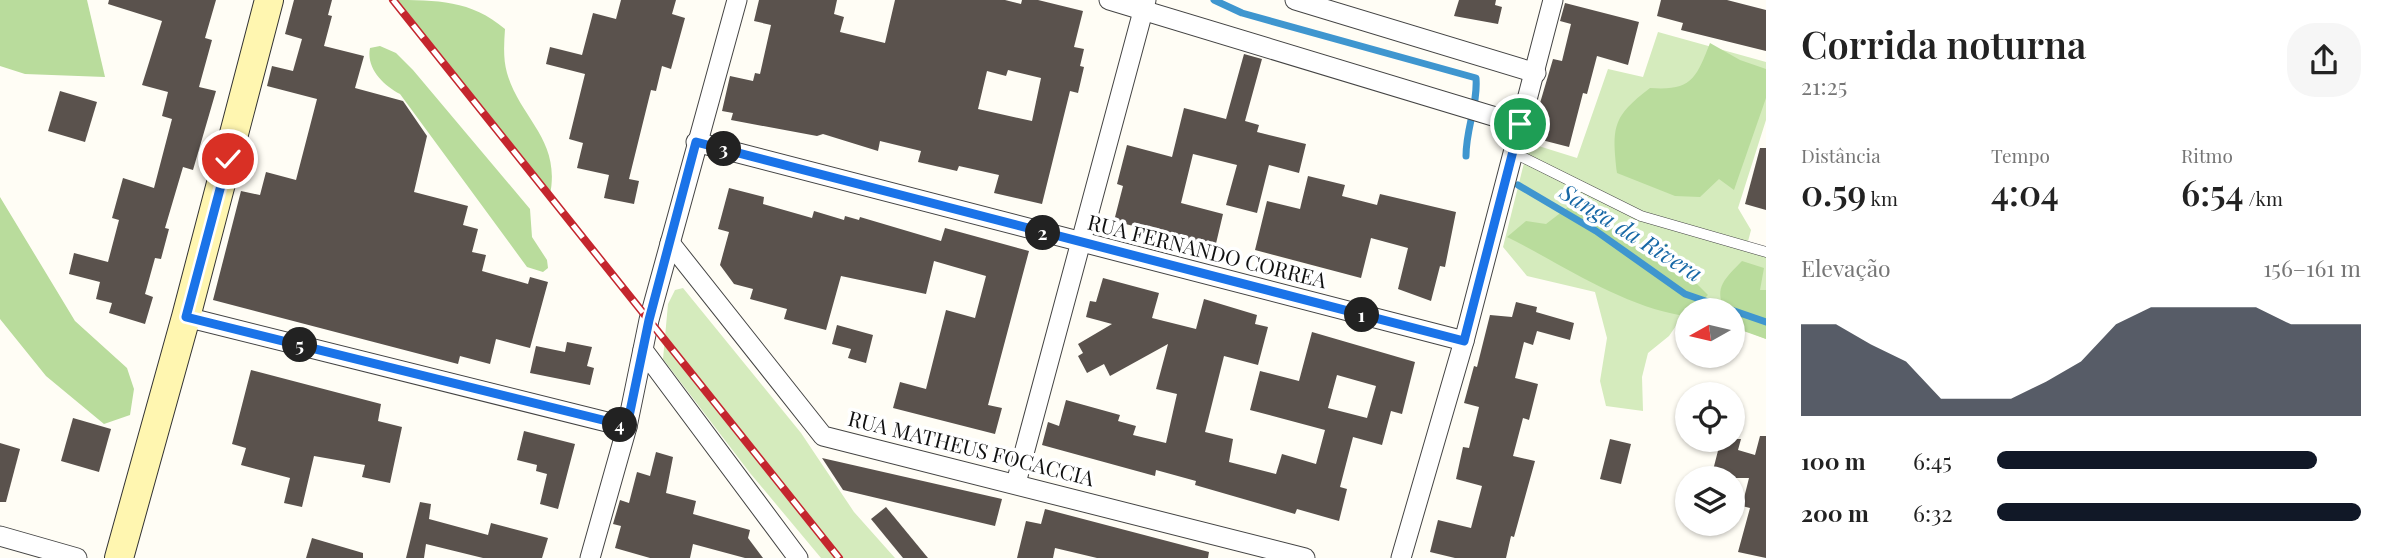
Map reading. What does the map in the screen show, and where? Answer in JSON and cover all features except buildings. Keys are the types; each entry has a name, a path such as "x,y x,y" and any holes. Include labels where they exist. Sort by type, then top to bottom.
{"main road":[{"path":"119,558 186,317 269,0"}],"street":[{"path":"590,558 627,426 643,350 696,142 737,0"},
{"path":"1110,0 1144,5 1520,124"},
{"path":"1295,0 1536,73"},
{"path":"1401,558 1464,341 1553,0"},
{"path":"1016,484 1078,242 1144,5"},
{"name":"RUA FERNANDO CORREA","path":"696,142 1464,341"},
{"name":"RUA MATHEUS FOCACCIA","path":"670,243 823,436 1305,558"},
{"path":"186,317 627,426"},
{"path":"643,350 798,558"},
{"path":"0,536 77,558"}],"lane":[{"path":"1512,152 1641,216 1766,252"}],"green space":[{"path":"0,0 87,0 105,77 25,74 0,66"},
{"path":"392,0 424,0 466,7 492,19 505,29 504,57 507,73 521,104 545,144 552,176 550,195"},
{"path":"1658,32 1766,62 1766,120 1738,208 1751,230 1746,249 1766,257 1766,339 1745,331 1745,298 1675,298 1675,327 1669,336 1648,353 1642,377 1643,411 1606,406 1600,381 1607,338 1595,292 1527,276 1503,247 1529,143 1577,158 1608,69 1643,77"},
{"path":"1710,43 1740,60 1766,69 1766,98 1734,190 1719,179 1700,197 1675,196 1617,173 1615,134 1617,124 1628,107 1650,88 1675,87 1690,80 1696,74"},
{"path":"380,46 396,53 413,70 530,209 532,237 547,260 548,268 543,272 527,267 400,94 377,75 369,55 370,48"},
{"path":"0,197 75,321 127,368 134,389 130,415 104,424 46,376 0,319"},
{"path":"1576,201 1639,248 1677,264 1708,295 1705,298 1675,298 1675,314 1660,311 1615,294 1507,237 1526,221 1546,224"},
{"path":"1742,261 1764,268 1760,290 1766,290 1766,339 1745,332 1745,298 1721,298 1723,283"},
{"path":"683,288 801,433 854,512 895,558 821,558 750,473 663,359 668,304 675,290"}],"waterway":[{"name":"Sanga da Rivera","path":"1214,0 1242,13 1476,78 1466,156"},
{"name":"Sanga da Rivera","path":"1518,185 1596,231 1685,294 1766,322"}],"railway":[{"path":"393,0 839,558"}],"route":[{"path":"228,159 186,317 627,426 649,320 696,142 1464,341 1520,124"}]}
